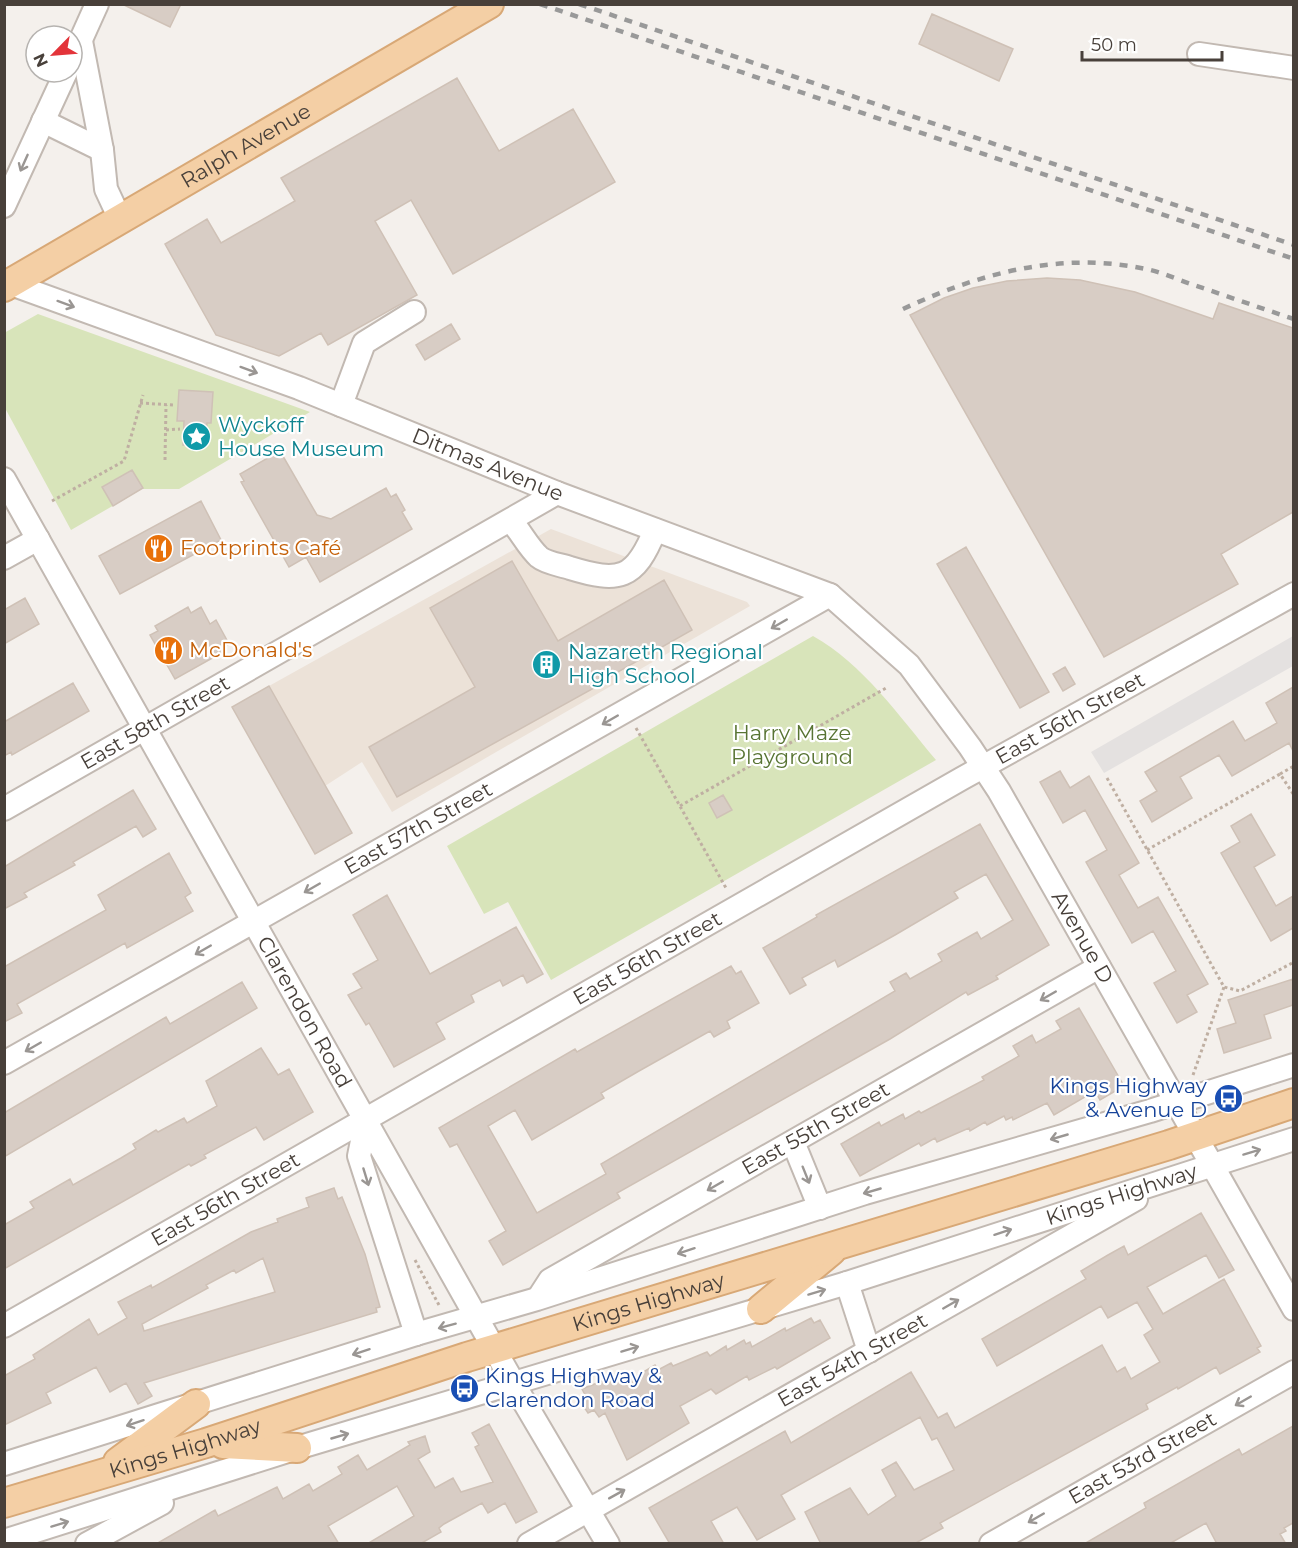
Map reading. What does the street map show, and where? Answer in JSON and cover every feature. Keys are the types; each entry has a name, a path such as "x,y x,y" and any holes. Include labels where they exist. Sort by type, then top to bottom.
{"main road":[{"name":"Ralph Avenue","path":"8,285 489,4"},
{"name":"Kings Highway","path":"4,1503 206,1443 494,1348 1195,1136 1293,1103"},
{"path":"761,1309 842,1242"},
{"path":"102,1474 196,1404"},
{"path":"206,1443 297,1448"}],"street":[{"path":"84,32 97,4"},
{"path":"1199,54 1293,68"},
{"path":"84,81 102,150 106,189 120,219"},
{"path":"4,206 60,84"},
{"path":"43,121 102,150"},
{"name":"Ditmas Avenue","path":"8,285 341,405 557,493 830,595"},
{"path":"341,405 363,343 414,312"},
{"name":"Clarendon Road","path":"4,479 514,1384 608,1544"},
{"name":"East 58th Street","path":"4,809 557,493"},
{"path":"511,521 541,558 601,577 616,576 638,562 645,554 655,530"},
{"path":"4,558 38,539"},
{"name":"East 56th Street","path":"4,1326 983,767 1293,594"},
{"name":"Avenue D","path":"830,595 909,665 983,767 1293,1310"},
{"name":"East 57th Street","path":"4,1063 830,595"},
{"name":"East 55th Street","path":"537,1299 550,1280 1099,967"},
{"name":"Kings Highway","path":"4,1464 416,1334 477,1318 820,1208 1176,1103 1293,1065"},
{"path":"366,1120 359,1156 416,1334"},
{"name":"Kings Highway","path":"4,1541 297,1448 761,1309 1293,1139"},
{"path":"793,1142 820,1208"},
{"name":"East 54th Street","path":"530,1544 1176,1176"},
{"path":"847,1282 869,1351"},
{"name":"East 53rd Street","path":"991,1544 1293,1372"},
{"path":"87,1544 205,1479"}],"path":[{"path":"52,501 124,461 143,395"},
{"path":"140,403 173,405"},
{"path":"165,460 166,405"},
{"path":"166,430 180,429"},
{"path":"680,806 886,688"},
{"path":"636,728 726,888"},
{"path":"1147,850 1293,766"},
{"path":"1280,774 1293,795"},
{"path":"1107,778 1224,987 1240,991 1293,963"},
{"path":"1191,1080 1224,987"}],"shaded area":[{"name":"Nazareth Regional High School","path":"551,529 747,602 750,606 392,812 362,762 325,786 269,686"},
{"path":"1293,636 1293,666 1104,773 1091,752"}],"green space":[{"path":"38,314 310,412 179,489 142,489 71,530 5,408 4,333"},
{"name":"Harry Maze Playground","path":"813,636 848,661 864,676 936,760 551,980 508,902 484,914 447,846"}],"building":[{"path":"122,4 181,4 170,27"},
{"path":"932,14 1013,49 999,81 919,44"},
{"path":"457,78 499,151 573,109 615,182 453,274 411,200 375,221 417,295 328,345 321,333 279,356 216,335 165,244 207,219 221,243 295,201 281,178"},
{"path":"1047,278 1080,280 1135,292 1213,319 1219,303 1293,328 1293,512 1221,554 1238,584 1104,657 910,315 944,298 973,288 1007,281"},
{"path":"451,324 460,339 425,360 416,345"},
{"path":"179,390 213,392 211,423 207,423 205,446 183,445 184,421 177,421"},
{"path":"280,451 317,515 331,519 386,488 391,497 396,494 405,510 402,512 412,529 320,582 306,557 289,567 241,482 244,481 240,474"},
{"path":"132,470 143,488 113,506 102,487"},
{"name":"Footprints Café","path":"201,501 221,540 120,594 99,556"},
{"path":"966,547 1049,692 1020,708 937,564"},
{"name":"Nazareth Regional High School","path":"512,561 558,641 664,580 692,630 593,686 594,688 397,797 369,747 475,687 430,608"},
{"path":"25,598 39,624 4,644 4,610"},
{"path":"188,607 191,613 201,607 210,624 216,620 229,644 223,648 225,651 175,679 150,635 158,631 155,626"},
{"path":"1065,667 1075,684 1063,691 1053,674"},
{"path":"73,683 89,711 12,755 11,752 4,756 4,722"},
{"path":"269,686 352,833 315,854 232,707"},
{"path":"1293,687 1293,751 1289,743 1232,776 1219,755 1180,777 1192,798 1152,822 1140,801 1157,791 1145,772 1233,721 1245,741 1277,723 1266,703"},
{"path":"1060,771 1070,788 1089,776 1139,863 1119,875 1138,908 1158,897 1208,984 1187,995 1197,1012 1177,1023 1154,983 1176,971 1153,931 1132,943 1086,862 1107,850 1085,810 1063,823 1040,782"},
{"path":"133,790 156,829 143,837 136,826 73,862 75,865 24,893 27,897 4,909 4,867"},
{"path":"723,795 732,810 717,818 709,803"},
{"path":"1251,814 1275,855 1254,867 1276,906 1293,896 1293,928 1271,941 1221,853 1240,842 1231,826"},
{"path":"980,824 1049,945 996,976 998,979 968,995 966,992 890,1039 617,1193 620,1198 503,1265 489,1241 506,1231 457,1144 450,1147 439,1128 575,1049 577,1052 731,966 736,974 741,971 759,1003 727,1021 730,1028 714,1037 710,1031 639,1071 601,1093 604,1098 532,1140 515,1110 488,1126 537,1213 606,1174 601,1164 895,991 890,982 906,973 910,979 942,961 938,954 977,932 981,939 1013,920 986,874 954,892 958,898 895,935 838,967 835,960 802,978 806,985 790,994 763,948 817,917 816,915"},
{"path":"169,853 191,893 185,897 193,911 127,948 125,943 17,1004 22,1013 4,1022 4,967 106,910 98,895"},
{"path":"387,895 430,974 516,927 543,974 527,983 523,975 503,986 500,980 471,995 474,1002 436,1023 445,1039 394,1067 369,1023 366,1025 348,995 362,988 353,974 378,960 353,915"},
{"path":"1293,979 1293,1005 1264,1015 1271,1038 1224,1053 1217,1029 1236,1023 1228,1000"},
{"path":"242,982 257,1008 4,1157 4,1113 166,1017 170,1024"},
{"path":"1079,1008 1124,1086 1100,1100 1095,1091 1054,1115 1047,1103 1013,1120 1012,1117 1006,1120 1004,1116 987,1125 985,1122 970,1131 969,1128 937,1142 935,1138 921,1146 919,1143 860,1176 841,1144 879,1122 881,1126 903,1114 905,1119 919,1111 921,1113 984,1080 982,1077 1019,1056 1013,1046 1032,1035 1036,1043 1061,1029 1056,1021"},
{"path":"261,1048 278,1075 289,1069 313,1112 264,1140 256,1127 204,1155 206,1158 191,1166 189,1164 4,1269 4,1225 34,1208 30,1202 70,1179 73,1185 121,1158 136,1149 133,1144 156,1130 158,1132 184,1118 187,1123 217,1106 206,1081"},
{"path":"334,1188 338,1199 342,1197 365,1254 380,1307 376,1308 377,1312 144,1383 152,1396 138,1404 126,1383 110,1392 96,1367 46,1393 51,1403 4,1425 4,1376 35,1359 33,1355 89,1319 98,1335 127,1318 118,1302 151,1285 152,1288 251,1232 278,1222 277,1219 309,1207 306,1198","holes":["263,1258 275,1292 144,1331 142,1324 208,1288 206,1285 234,1270 236,1273"]},
{"path":"1201,1213 1234,1270 1219,1278 1206,1255 1147,1287 1163,1314 1224,1279 1261,1346 1257,1348 1260,1352 1220,1374 1216,1367 1146,1404 1148,1409 940,1523 943,1528 914,1544 821,1544 805,1512 850,1488 868,1515 896,1496 882,1470 896,1462 914,1490 954,1470 937,1438 932,1440 920,1417 781,1495 795,1519 757,1540 737,1507 711,1521 724,1544 670,1544 649,1508 785,1431 791,1443 911,1372 938,1418 947,1413 955,1428 1102,1345 1117,1372 1125,1367 1131,1379 1160,1362 1144,1335 1153,1329 1137,1302 1108,1318 1101,1306 997,1366 982,1339 1086,1279 1081,1271 1108,1255 1124,1246 1128,1255"},
{"path":"811,1318 814,1323 820,1320 830,1338 777,1369 775,1367 749,1380 747,1376 716,1394 711,1389 680,1406 689,1423 627,1460 605,1413 599,1417 594,1410 588,1413 580,1401 586,1397 582,1389 615,1376 618,1381 630,1380 655,1365 658,1370 671,1363 673,1366 707,1352 710,1356 726,1346 727,1350 744,1340 746,1344 750,1342 752,1347 785,1328 786,1331"},
{"path":"489,1424 537,1512 516,1523 505,1503 488,1513 482,1503 444,1524 439,1528 441,1532 420,1544 367,1544 414,1516 397,1486 328,1526 339,1544 156,1544 215,1510 218,1516 277,1487 283,1499 309,1484 313,1491 342,1474 338,1467 358,1455 367,1470 410,1445 408,1442 425,1436 430,1452 418,1459 435,1488 453,1478 461,1492 493,1482 475,1447 479,1445 472,1433"},
{"path":"1293,1426 1293,1523 1284,1528 1286,1531 1280,1534 1286,1544 1217,1544 1206,1523 1169,1544 1084,1544 1146,1508 1144,1503 1239,1449 1242,1455"}],"railway":[{"path":"540,4 1294,259"},
{"path":"579,4 1294,245"},
{"path":"903,309 932,296 991,276 1052,264 1083,263 1114,264 1152,270 1294,319"}],"place":[{"name":"Wyckoff House Museum","path":"197,437"},
{"name":"Footprints Café","path":"159,548"},
{"name":"McDonald's","path":"168,650"},
{"name":"Nazareth Regional High School","path":"547,664"},
{"name":"Kings Highway & Avenue D","path":"1228,1098"},
{"name":"Kings Highway & Clarendon Road","path":"464,1388"}]}
